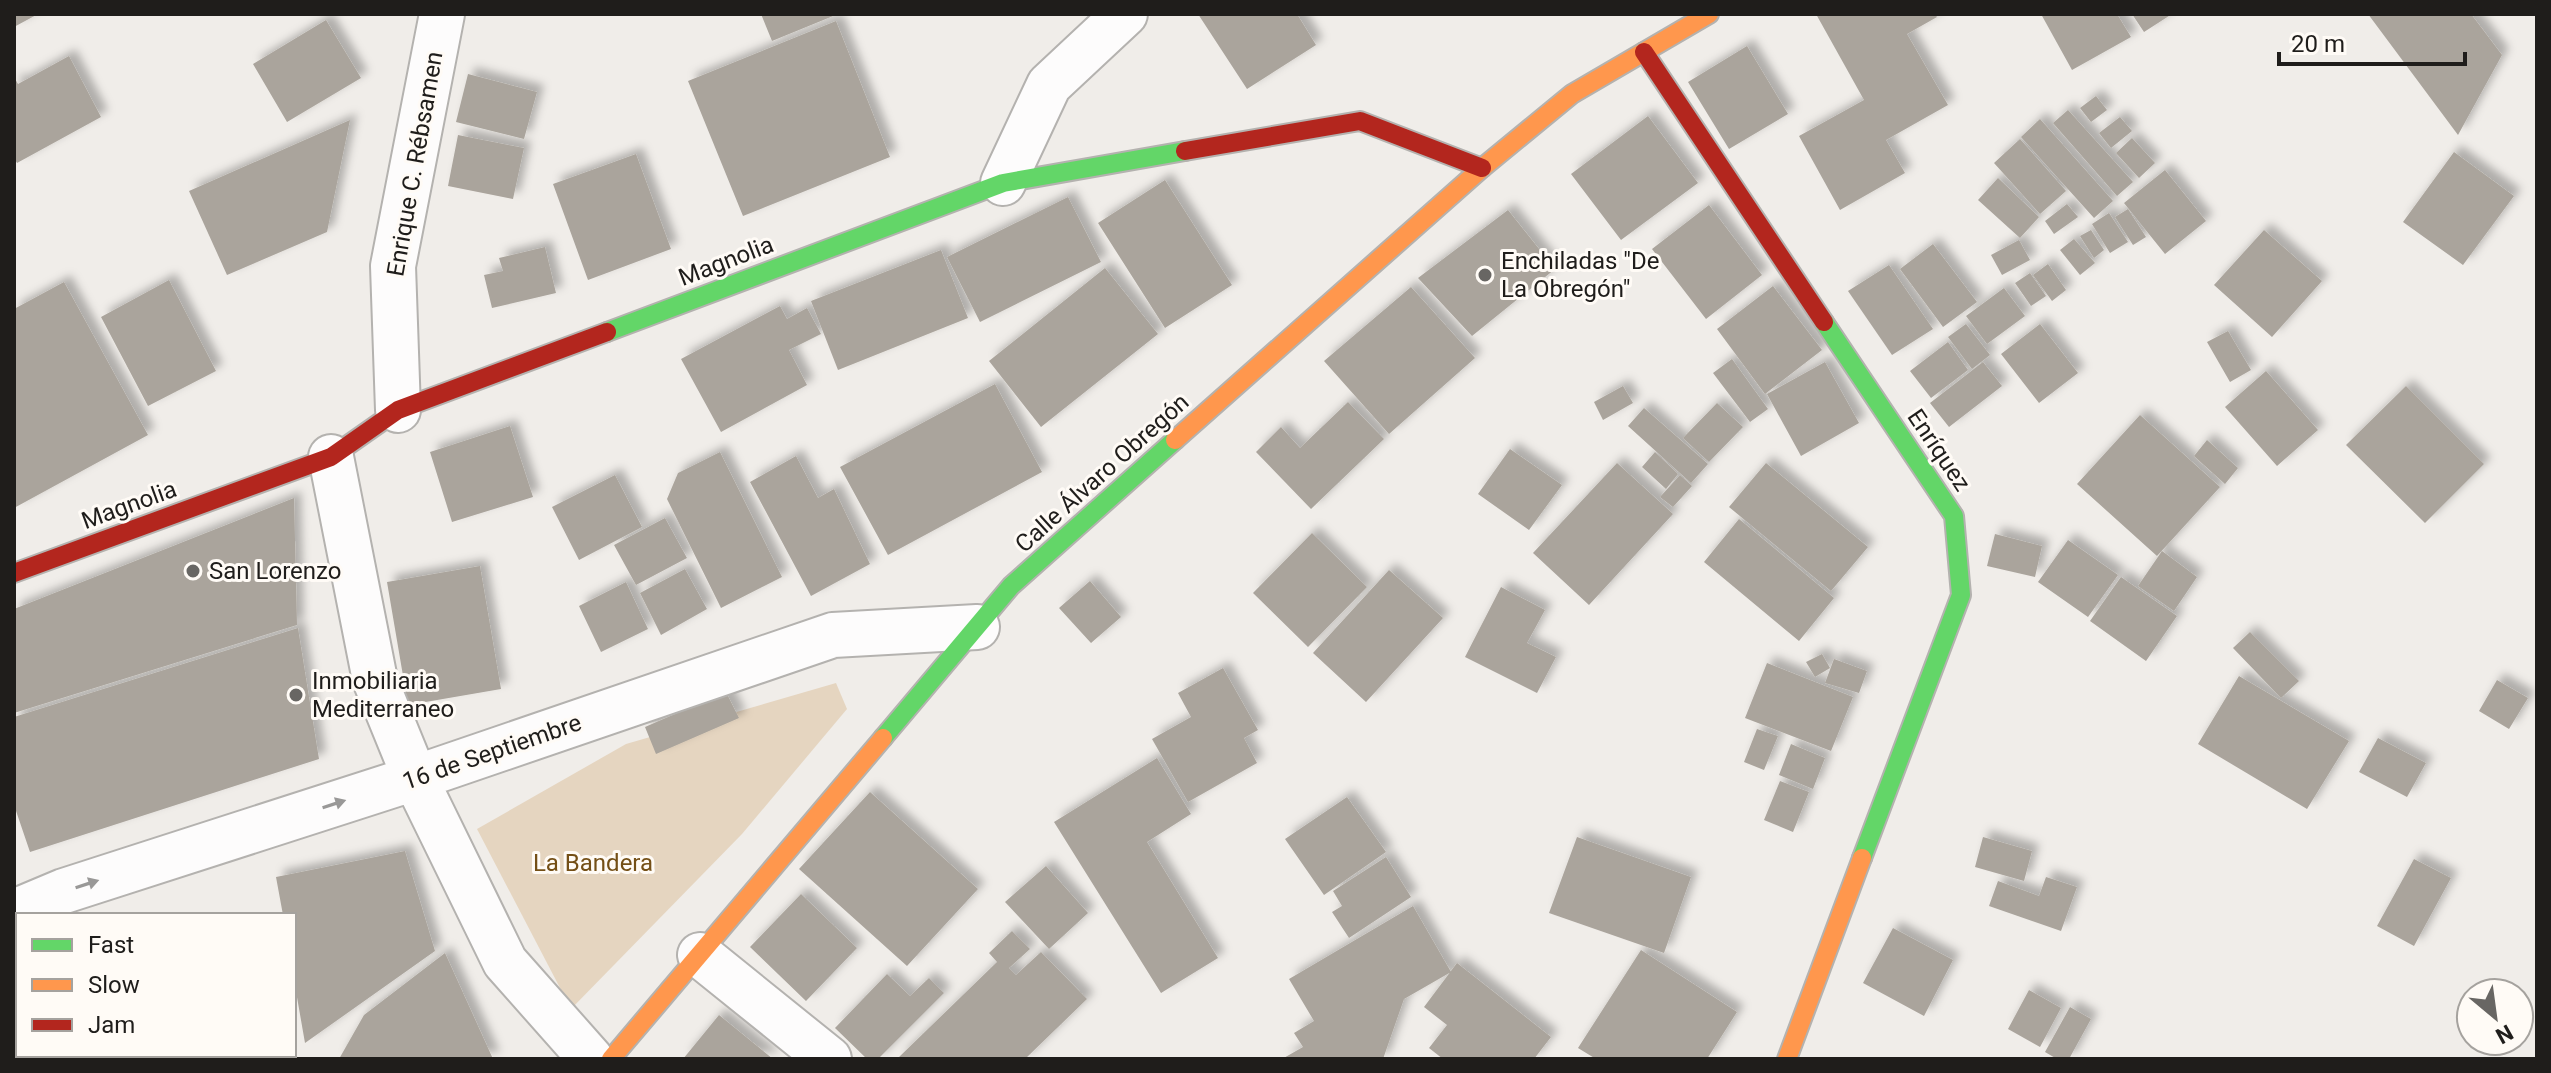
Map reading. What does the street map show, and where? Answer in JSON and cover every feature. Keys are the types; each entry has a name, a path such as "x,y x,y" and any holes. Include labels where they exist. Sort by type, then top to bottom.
{"street":[{"name":"Enrique C. Rébsamen","path":"398,410 393,266 442,14"},
{"path":"1003,183 1049,85 1125,14"},
{"name":"Calle Álvaro Obregón","path":"611,1059 1011,586 1482,168 1572,94 1709,14"},
{"name":"Enríquez","path":"1644,52 1954,516 1961,595 1787,1059"},
{"name":"Magnolia","path":"14,573 331,457 398,410 1003,183 1360,121 1482,168"},
{"path":"331,457 375,680 415,778 505,962 591,1059"},
{"name":"16 de Septiembre","path":"14,912 64,891 415,778 833,635 977,627"},
{"path":"700,955 829,1059"}],"green space":[{"name":"La Bandera","path":"836,683 847,709 742,834 571,1009 477,829 626,744"}],"building":[{"path":"14,14 38,14 14,27"},
{"path":"761,14 838,14 772,41"},
{"path":"1198,14 1297,14 1316,45 1247,89"},
{"path":"1816,14 1935,14 1937,17 1907,34 1948,105 1886,140 1905,173 1840,210 1799,136 1864,100"},
{"path":"2041,14 2117,14 2131,37 2072,70"},
{"path":"2132,14 2172,14 2144,32"},
{"path":"2368,14 2471,14 2502,55 2458,135"},
{"path":"326,20 361,78 287,122 253,64"},
{"path":"836,21 890,157 743,216 688,81"},
{"path":"1747,46 1788,114 1729,149 1688,82"},
{"path":"69,56 101,117 17,163 14,158 14,77 18,84"},
{"path":"468,74 537,92 524,139 456,122"},
{"path":"2096,96 2107,110 2091,122 2080,108"},
{"path":"2068,110 2133,182 2117,196 2053,123"},
{"path":"1648,116 1698,183 1621,240 1571,174"},
{"path":"2120,117 2132,131 2111,148 2099,133"},
{"path":"2040,119 2113,201 2094,218 2021,137"},
{"path":"350,120 327,232 227,275 189,191"},
{"path":"458,135 524,148 513,199 448,186"},
{"path":"2132,138 2155,163 2139,178 2116,153"},
{"path":"2020,139 2066,191 2040,214 1994,163"},
{"path":"2454,152 2514,196 2463,265 2403,222"},
{"path":"636,154 671,249 588,280 553,184"},
{"path":"2165,170 2206,221 2165,254 2124,203"},
{"path":"1998,178 2039,217 2020,238 1978,200"},
{"path":"1165,180 1232,285 1165,328 1098,223"},
{"path":"1068,197 1101,262 980,322 947,257"},
{"path":"2067,204 2078,217 2054,234 2045,221"},
{"path":"1709,205 1762,275 1706,319 1652,249"},
{"path":"2128,209 2146,237 2133,245 2115,217"},
{"path":"1508,210 1555,269 1472,336 1418,278"},
{"path":"2109,213 2128,242 2110,253 2092,224"},
{"path":"2091,230 2104,250 2094,258 2080,236"},
{"path":"2264,230 2322,281 2272,337 2214,285"},
{"path":"2074,239 2095,263 2080,275 2060,250"},
{"path":"2019,240 2030,260 2002,275 1991,255"},
{"path":"1933,244 1977,302 1943,327 1900,269"},
{"path":"545,247 556,293 492,308 484,275 503,271 499,258"},
{"path":"941,250 968,318 838,370 811,301"},
{"path":"2048,264 2066,290 2052,301 2033,275"},
{"path":"1889,265 1933,329 1892,355 1848,291"},
{"path":"1105,268 1158,334 1041,427 989,361"},
{"path":"2030,273 2046,296 2031,306 2015,283"},
{"path":"169,280 216,371 148,406 101,317"},
{"path":"64,282 148,435 14,508 14,309"},
{"path":"1773,286 1822,350 1765,394 1717,329"},
{"path":"1411,287 1475,358 1389,434 1324,361"},
{"path":"2004,288 2025,316 1987,344 1966,316"},
{"path":"780,306 787,319 807,308 821,334 789,350 807,385 721,432 681,359"},
{"path":"1966,324 1990,355 1972,369 1948,337"},
{"path":"2040,324 2078,373 2039,403 2001,354"},
{"path":"2228,331 2251,370 2230,382 2207,342"},
{"path":"1948,342 1968,370 1931,398 1910,371"},
{"path":"1732,359 1768,409 1750,422 1713,373"},
{"path":"1825,362 1859,423 1801,456 1767,394"},
{"path":"1983,362 2002,386 1949,427 1930,403"},
{"path":"2266,371 2318,430 2277,466 2225,407"},
{"path":"995,384 1042,472 888,555 840,467"},
{"path":"1623,386 1633,403 1603,420 1594,402"},
{"path":"2406,386 2484,464 2425,523 2346,445"},
{"path":"1348,402 1384,439 1311,509 1256,452 1281,427 1300,448"},
{"path":"1717,403 1743,427 1709,462 1683,438"},
{"path":"1644,408 1708,464 1691,483 1628,426"},
{"path":"2140,415 2220,487 2157,556 2077,484"},
{"path":"510,426 533,497 452,522 430,452"},
{"path":"2207,440 2238,468 2225,484 2194,456"},
{"path":"1510,449 1562,485 1529,530 1478,494"},
{"path":"720,452 782,577 721,608 667,499 678,473"},
{"path":"1655,452 1678,474 1666,489 1642,467"},
{"path":"796,456 818,498 834,489 870,564 811,596 750,482"},
{"path":"1617,463 1673,514 1589,605 1533,553"},
{"path":"1766,463 1868,547 1831,591 1729,507"},
{"path":"615,475 642,527 579,560 552,507"},
{"path":"1680,475 1692,486 1673,507 1660,497"},
{"path":"294,498 297,625 14,713 14,609"},
{"path":"665,518 687,558 636,585 614,545"},
{"path":"1739,519 1834,598 1799,641 1704,562"},
{"path":"1312,533 1367,587 1308,647 1253,593"},
{"path":"1995,534 2042,546 2035,577 1987,566"},
{"path":"2068,540 2118,575 2088,617 2038,582"},
{"path":"2162,551 2197,577 2174,611 2138,586"},
{"path":"480,566 501,689 408,705 387,582"},
{"path":"685,569 707,609 661,635 640,593"},
{"path":"1389,570 1443,618 1366,702 1313,653"},
{"path":"2121,577 2177,616 2146,661 2090,621"},
{"path":"1090,581 1121,617 1091,643 1059,608"},
{"path":"626,582 648,629 601,652 579,606"},
{"path":"1501,587 1545,610 1527,643 1556,657 1537,693 1465,657"},
{"path":"298,628 319,759 30,852 14,805 14,717"},
{"path":"2250,632 2299,681 2281,698 2233,648"},
{"path":"1822,654 1830,668 1815,677 1806,662"},
{"path":"1834,659 1867,671 1859,693 1825,683"},
{"path":"1767,663 1853,697 1831,751 1745,718"},
{"path":"1223,668 1258,730 1244,738 1257,763 1188,802 1152,739 1191,717 1178,693"},
{"path":"2239,676 2349,741 2307,809 2198,744"},
{"path":"2497,680 2528,698 2509,729 2479,711"},
{"path":"726,692 739,718 656,754 645,727"},
{"path":"1757,729 1778,736 1764,770 1744,762"},
{"path":"2378,738 2426,763 2407,797 2359,772"},
{"path":"1791,744 1825,758 1813,789 1779,775"},
{"path":"1157,758 1191,814 1147,842 1218,958 1161,993 1054,822"},
{"path":"1780,781 1809,792 1793,832 1764,820"},
{"path":"870,792 978,889 907,966 799,869"},
{"path":"1347,797 1386,852 1324,895 1285,839"},
{"path":"1577,837 1691,877 1664,953 1549,913"},
{"path":"1983,837 2032,851 2024,881 1975,867"},
{"path":"405,851 435,951 305,1043 296,991 296,913 283,913 276,877"},
{"path":"1386,857 1411,897 1349,938 1332,912 1342,906 1333,891"},
{"path":"2414,859 2451,878 2414,946 2377,926"},
{"path":"1046,866 1088,913 1049,949 1005,902"},
{"path":"2046,877 2077,887 2061,931 1989,906 1998,881 2039,896"},
{"path":"801,894 857,948 806,1001 750,947"},
{"path":"1413,906 1451,972 1404,999 1383,1059 1282,1059 1303,1047 1294,1033 1314,1021 1289,979"},
{"path":"1893,928 1953,960 1924,1016 1863,983"},
{"path":"1012,931 1030,949 1009,968 1016,975 1041,952 1087,999 1025,1059 897,1059 997,962 989,953"},
{"path":"1641,950 1737,1012 1707,1059 1596,1059 1578,1048"},
{"path":"445,953 493,1059 339,1059 364,1015"},
{"path":"1457,963 1551,1037 1534,1059 1443,1059 1429,1048 1447,1025 1424,1007"},
{"path":"887,974 910,996 929,978 944,993 878,1059 867,1059 835,1028"},
{"path":"16,978 16,1008 14,1004"},
{"path":"2029,990 2061,1008 2040,1047 2008,1029"},
{"path":"2070,1007 2091,1019 2069,1059 2057,1059 2045,1052"},
{"path":"719,1015 773,1059 683,1059"},
{"path":"39,1057 72,1059 40,1059"}],"traffic: fast":[{"path":"607,332 1003,183 1185,151"},
{"path":"1824,322 1954,516 1961,595 1862,858"},
{"path":"883,738 1011,586 1175,440"}],"traffic: slow":[{"path":"1175,440 1482,168 1572,94 1709,14"},
{"path":"611,1059 883,738"},
{"path":"1787,1059 1862,858"}],"traffic: jam":[{"path":"1644,52 1824,322"},
{"path":"1185,151 1360,121 1482,168"},
{"path":"14,573 331,457 398,410 607,332"}],"place":[{"name":"Enchiladas \"De La Obregón\"","path":"1485,275"},
{"name":"San Lorenzo","path":"193,571"},
{"name":"Inmobiliaria Mediterraneo","path":"296,695"}]}
